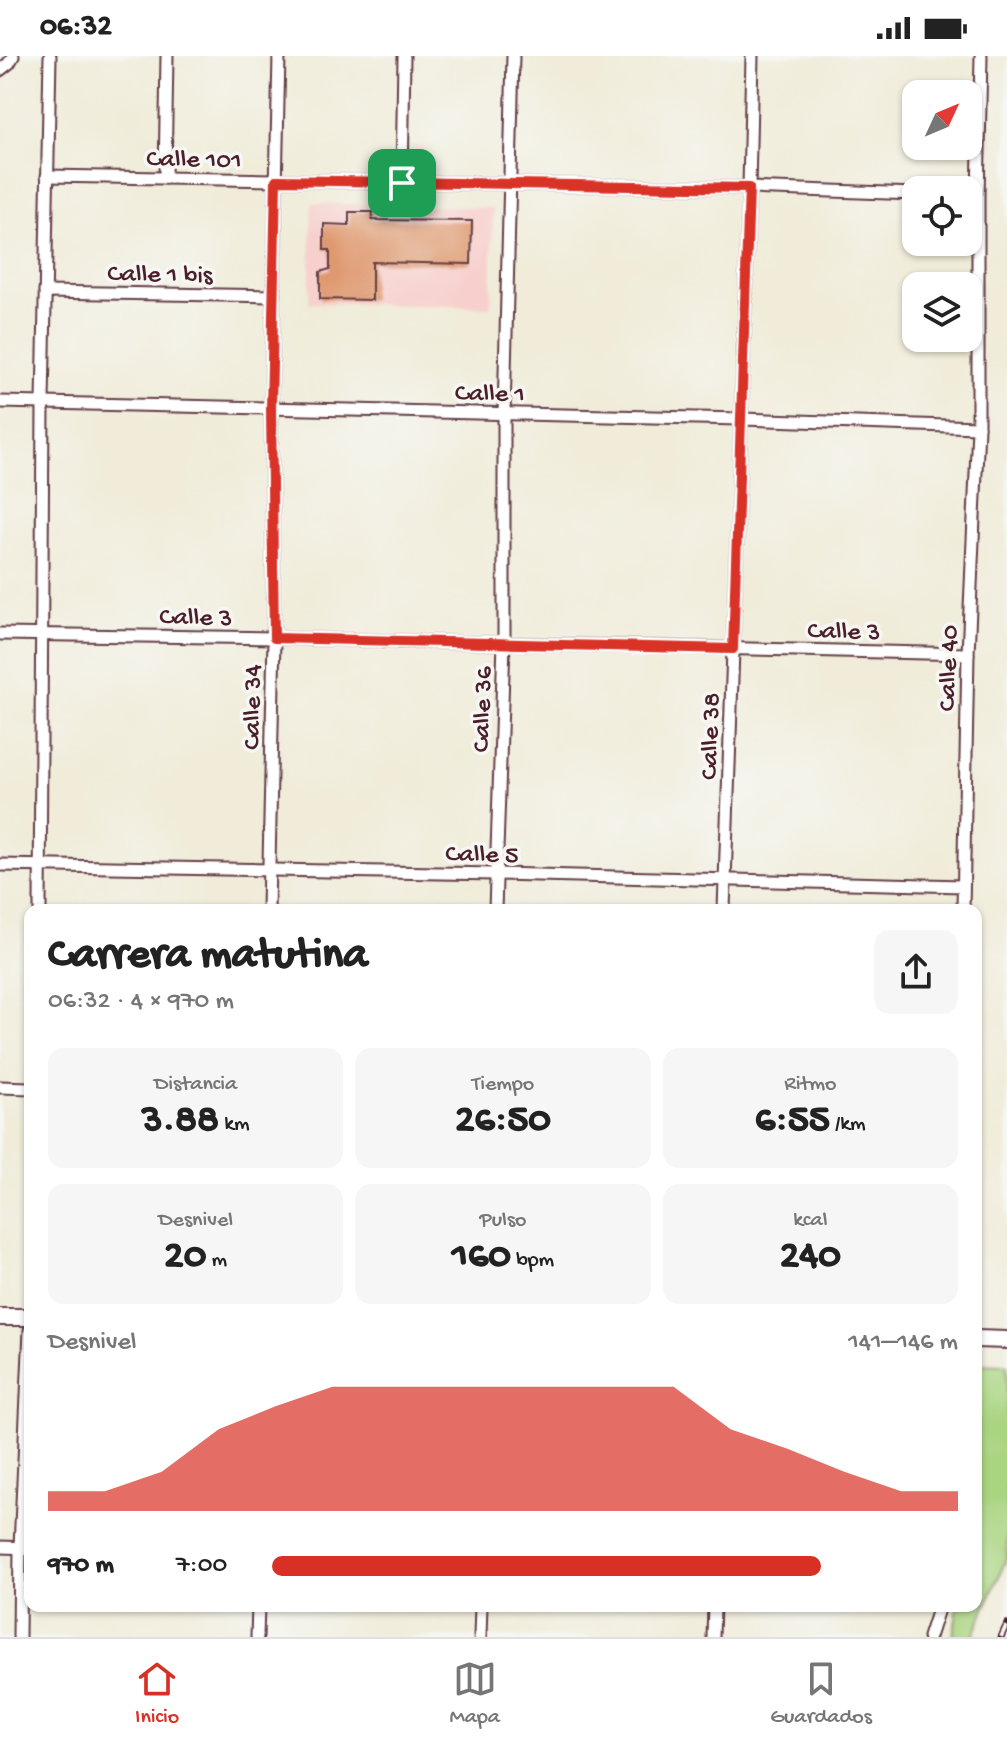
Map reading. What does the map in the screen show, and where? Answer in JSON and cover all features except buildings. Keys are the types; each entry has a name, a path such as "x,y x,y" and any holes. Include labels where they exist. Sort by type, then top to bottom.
{"main road":[{"path":"0,1317 24,1317"},
{"path":"982,1339 1007,1340"}],"street":[{"path":"0,70 13,56"},
{"path":"40,904 43,403 50,56"},
{"path":"165,178 167,56"},
{"name":"Calle 34","path":"268,904 274,638 271,409 279,56"},
{"path":"402,183 404,56"},
{"name":"Calle 36","path":"495,904 504,643 504,414 513,56"},
{"name":"Calle 38","path":"724,904 752,56"},
{"name":"Calle 40","path":"974,176 981,56"},
{"name":"Calle 101","path":"47,176 902,193"},
{"name":"Calle 40","path":"963,904 968,654 978,427 974,256"},
{"name":"Calle 1 bis","path":"45,292 274,296"},
{"name":"Calle 1","path":"0,402 978,427"},
{"name":"Calle 3","path":"0,634 968,654"},
{"name":"Calle 5","path":"0,865 963,886"},
{"path":"0,1087 24,1088"},
{"path":"0,1547 24,1548"},
{"path":"19,1637 24,1563"},
{"path":"257,1637 258,1612"},
{"path":"480,1637 481,1612"},
{"path":"713,1637 714,1612"},
{"path":"929,1637 937,1612"}],"shaded area":[{"path":"312,203 493,208 491,307 309,303"}],"green space":[{"path":"982,1364 1007,1365 1007,1557 973,1637 953,1637 957,1612 982,1612"}],"railway":[{"path":"1001,1637 1007,1624"}],"route":[{"path":"276,180 402,183 749,188 733,649 274,638 271,409 276,180"}]}
